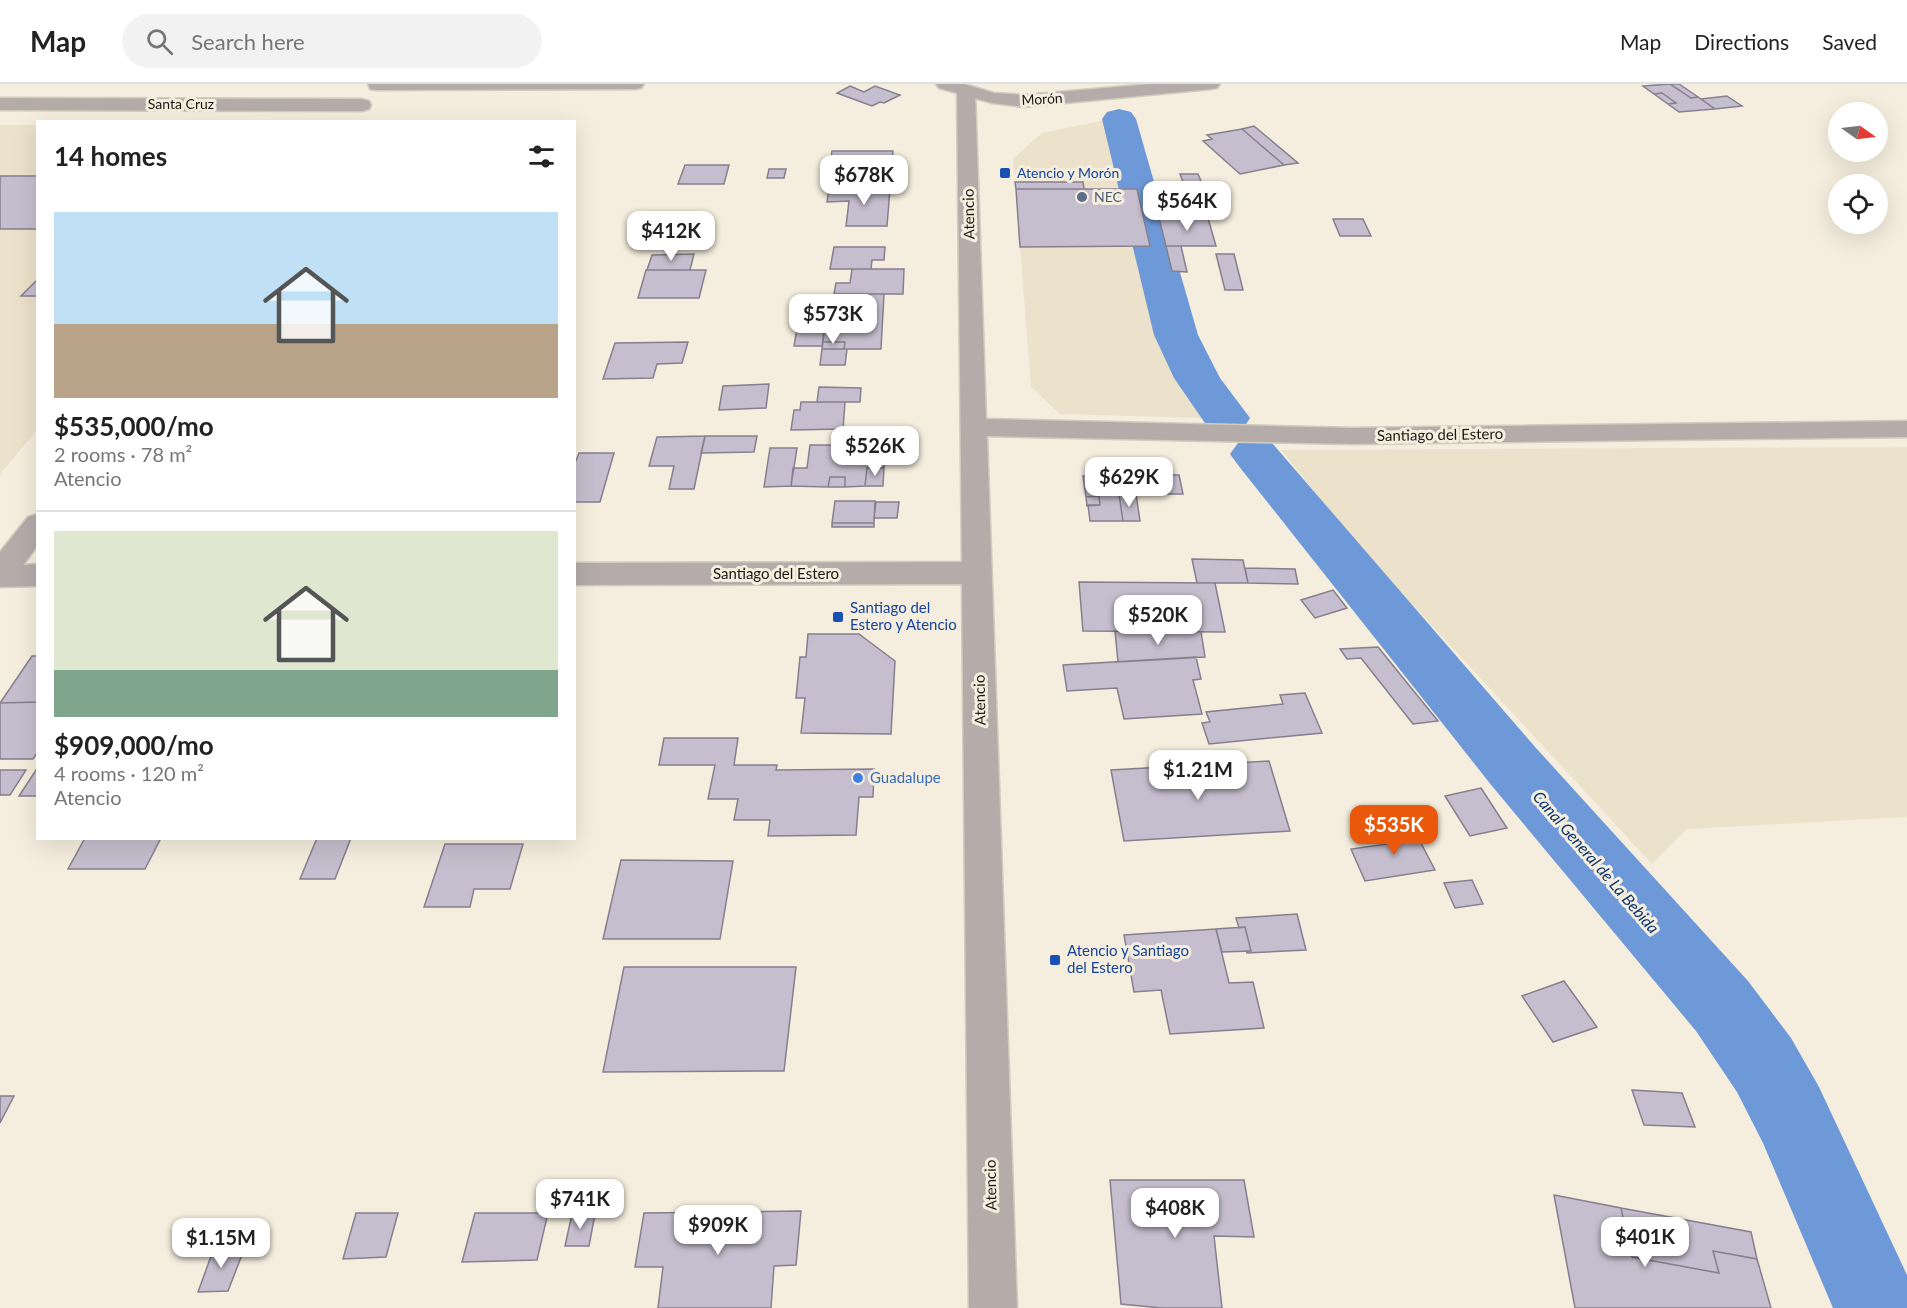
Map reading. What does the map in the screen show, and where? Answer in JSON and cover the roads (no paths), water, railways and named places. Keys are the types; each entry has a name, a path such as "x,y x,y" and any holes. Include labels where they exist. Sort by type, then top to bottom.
{"street":[{"path":"350,120 377,85 635,84"},
{"name":"Morón","path":"945,84 992,98 1024,101 1211,84"},
{"name":"Atencio","path":"966,91 993,1308"},
{"name":"Santa Cruz","path":"0,104 362,105"},
{"name":"Santiago del Estero","path":"974,427 1352,436 1907,429"},
{"path":"0,574 36,527"},
{"name":"Santiago del Estero","path":"576,574 977,573"},
{"path":"0,574 36,576"}],"waterway":[{"name":"Canal General de La Bebida","path":"1119,119 1176,335 1197,378 1226,418"},
{"name":"Canal General de La Bebida","path":"1255,454 1514,767 1722,1006 1764,1065 1791,1115 1877,1308"}],"place":[{"name":"Atencio y Morón","path":"1005,173"},
{"name":"NEC","path":"1082,197"},
{"name":"Santiago del Estero y Atencio","path":"838,617"},
{"name":"Guadalupe","path":"858,778"},
{"name":"Atencio y Santiago del Estero","path":"1055,960"}]}
